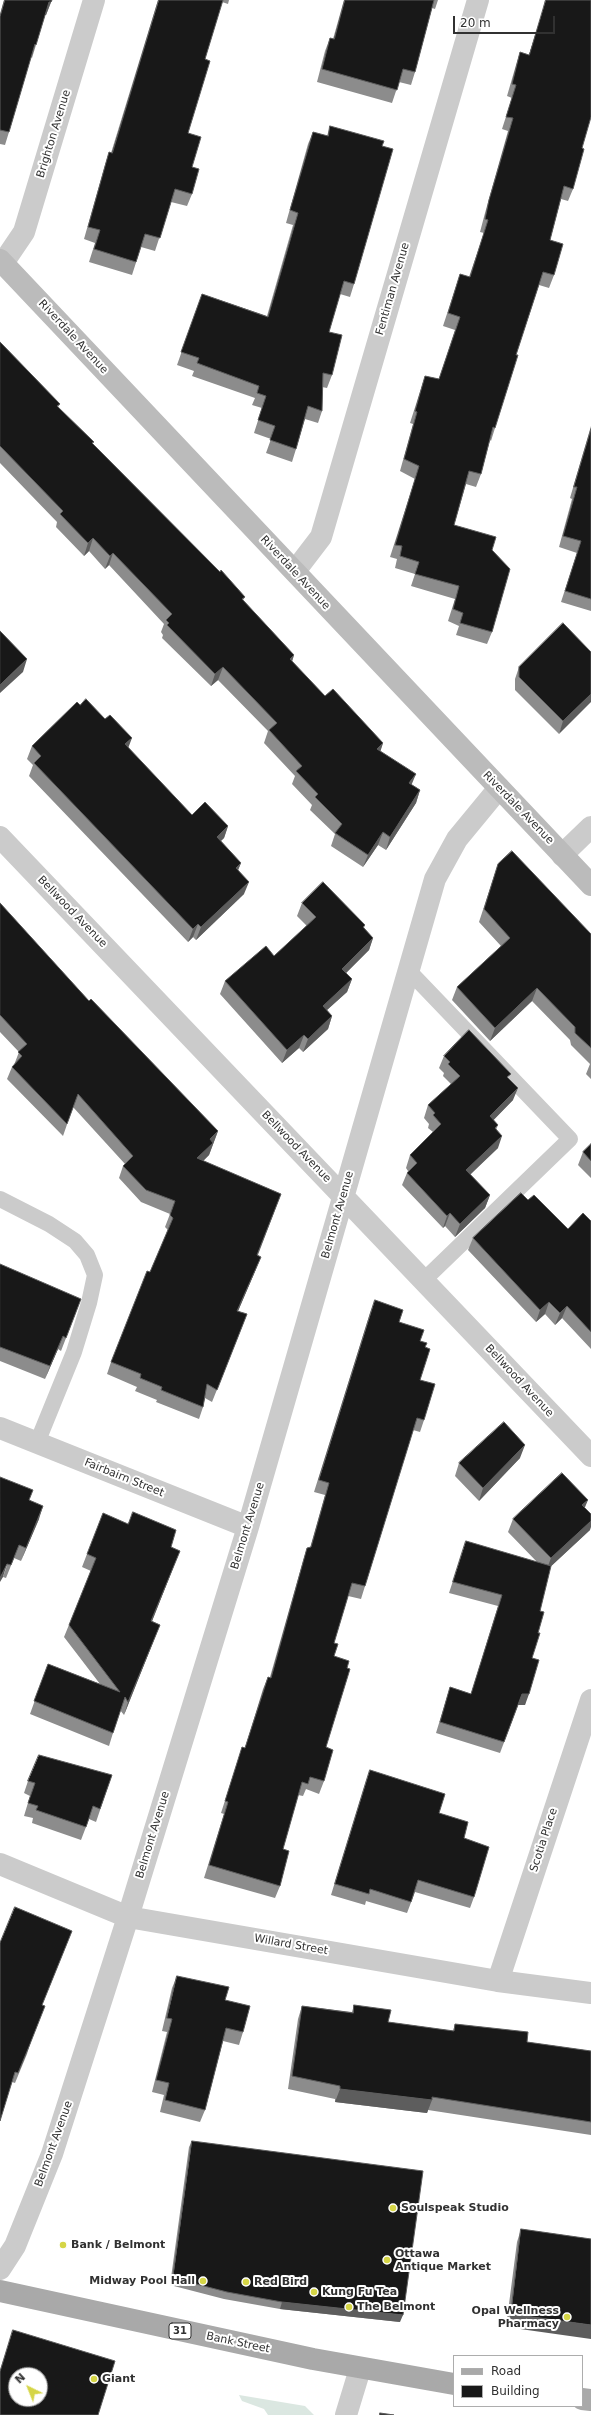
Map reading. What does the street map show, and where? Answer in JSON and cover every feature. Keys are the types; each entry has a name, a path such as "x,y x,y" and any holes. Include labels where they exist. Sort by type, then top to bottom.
{"main road":[{"name":"Bank Street","path":"0,2291 360,2369 453,2384"}],"street":[{"name":"Brighton Avenue","path":"1,262 24,232 94,0"},
{"name":"Fentiman Avenue","path":"295,572 320,537 478,0"},
{"name":"Riverdale Avenue","path":"1,262 591,885"},
{"name":"Belmont Avenue","path":"0,2269 15,2246 52,2154 128,1917 248,1528 435,879 457,839 499,788"},
{"path":"562,855 591,827"},
{"name":"Bellwood Avenue","path":"0,837 591,1456"},
{"name":"Fairbairn Street","path":"0,1428 248,1528"},
{"name":"Scotia Place","path":"498,1981 591,1700"},
{"name":"Willard Street","path":"0,1864 128,1917 498,1981 591,1993"},
{"path":"346,2415 360,2369"}],"lane":[{"path":"409,971 570,1139 424,1280"},
{"path":"0,1199 49,1224 75,1240 87,1255 95,1275 74,1352 37,1443"}],"shaded area":[{"path":"239,2395 305,2406 314,2415 268,2415 264,2409 242,2401"}],"building":[{"path":"5,0 52,0 49,2 36,45 35,44 9,132 0,130 0,17"},
{"path":"159,0 223,0 205,59 210,61 188,133 201,137 192,167 199,169 192,194 175,189 160,238 145,234 136,262 94,249 100,230 88,227 109,152 112,153"},
{"path":"345,0 434,0 415,72 403,69 397,90 322,69 330,38 334,39"},
{"path":"546,0 591,0 591,117 582,148 584,149 573,189 564,186 550,240 563,244 554,275 543,272 516,355 518,355 495,428 493,427 481,474 469,471 454,525 496,537 492,550 510,569 492,632 460,623 463,613 453,609 459,586 415,574 419,562 400,556 402,546 395,545 419,466 404,459 417,412 415,411 425,376 439,379 460,317 448,313 460,274 470,277 488,220 485,219 489,200 513,118 506,117 516,85 512,84 520,52 529,55"},
{"path":"330,126 384,141 382,146 393,149 354,284 344,281 329,332 342,335 332,375 323,373 322,411 308,406 296,449 270,440 275,426 258,420 266,396 257,393 259,386 197,363 199,358 181,352 202,294 268,317 298,213 290,210 313,132 328,136"},
{"path":"0,342 60,404 57,406 94,442 92,443 220,572 221,570 245,597 242,599 294,655 290,659 325,696 333,689 383,743 377,749 416,774 409,783 420,790 390,837 383,832 368,855 335,833 342,824 315,797 318,794 296,771 302,766 269,730 277,723 223,667 215,674 167,625 169,623 166,620 172,614 113,553 110,556 93,538 88,543 60,514 63,511 0,446"},
{"path":"591,429 591,599 565,591 581,541 563,536 577,487 574,487"},
{"path":"563,623 591,652 591,694 563,721 519,677 519,667"},
{"path":"0,631 27,659 0,685"},
{"path":"86,699 105,719 110,715 132,738 125,744 192,815 205,802 228,826 217,837 241,863 236,868 249,882 201,927 198,924 193,929 34,763 41,756 32,746 77,702 80,705"},
{"path":"512,851 591,934 591,1048 575,1033 575,1027 537,988 495,1028 457,987 510,938 484,909 498,864"},
{"path":"323,882 365,925 363,927 373,938 342,969 352,979 323,1006 332,1016 308,1039 304,1035 287,1050 225,981 266,946 274,956 316,917 302,903"},
{"path":"0,903 89,1001 91,999 218,1131 210,1139 213,1143 197,1158 281,1194 257,1255 261,1257 237,1311 247,1314 217,1390 207,1384 203,1407 161,1390 162,1387 140,1378 141,1374 111,1362 147,1271 150,1272 173,1218 170,1215 175,1201 146,1190 123,1166 133,1156 78,1094 67,1124 12,1067 22,1056 18,1052 27,1044 0,1015"},
{"path":"469,1030 511,1074 507,1077 518,1088 490,1116 498,1125 495,1128 502,1136 466,1170 490,1195 460,1224 450,1213 447,1216 407,1173 417,1163 410,1155 441,1124 433,1115 435,1113 428,1105 460,1076 448,1064 450,1062 444,1056"},
{"path":"591,1144 591,1161 583,1152"},
{"path":"521,1193 528,1200 534,1195 568,1229 583,1213 591,1221 591,1332 567,1306 560,1313 549,1302 540,1310 473,1238"},
{"path":"0,1264 81,1299 66,1338 63,1336 50,1366 0,1347"},
{"path":"375,1300 403,1310 399,1322 424,1330 420,1341 427,1343 425,1347 430,1349 420,1380 435,1384 424,1420 417,1418 365,1586 352,1583 334,1643 338,1644 334,1656 349,1661 347,1668 350,1669 326,1747 333,1750 324,1781 310,1777 308,1784 302,1782 283,1849 289,1851 280,1886 209,1865 228,1802 225,1801 242,1747 245,1748 268,1677 271,1678 307,1548 311,1547 329,1483 319,1480"},
{"path":"504,1422 525,1445 483,1488 459,1463"},
{"path":"562,1473 588,1500 582,1505 591,1514 591,1521 551,1558 513,1519"},
{"path":"0,1477 33,1490 29,1500 43,1506 26,1548 19,1545 11,1565 7,1564 0,1578"},
{"path":"133,1512 176,1530 171,1547 180,1551 151,1621 160,1625 128,1702 125,1697 113,1733 34,1701 48,1664 120,1692 69,1625 96,1558 87,1554 103,1513 128,1524"},
{"path":"466,1541 551,1566 540,1611 544,1612 538,1633 540,1633 532,1658 539,1660 529,1694 522,1694 504,1742 440,1722 450,1687 471,1694 502,1595 453,1582"},
{"path":"39,1755 112,1775 100,1809 93,1806 86,1827 36,1810 38,1806 28,1803 35,1783 28,1781"},
{"path":"370,1770 445,1794 439,1813 468,1822 464,1838 489,1847 474,1897 418,1880 411,1902 370,1889 369,1894 335,1884"},
{"path":"15,1907 72,1931 42,2005 45,2006 30,2044 18,2073 15,2072 0,2121 0,1943"},
{"path":"177,1976 229,1987 225,2000 250,2006 243,2032 226,2028 205,2110 165,2100 169,2083 156,2080 172,2019 167,2018"},
{"path":"354,2005 391,2010 388,2022 454,2031 455,2024 528,2032 527,2042 591,2051 591,2122 432,2097 432,2100 340,2089 340,2086 292,2076 302,2006 353,2013"},
{"path":"192,2141 423,2171 403,2315 282,2302 227,2292 173,2278"},
{"path":"521,2229 591,2239 591,2325 511,2314"},
{"path":"13,2330 115,2361 98,2415 0,2415 0,2372"},
{"path":"380,2413 394,2415 380,2415"}],"place":[{"name":"Soulspeak Studio","path":"393,2208"},
{"name":"Bank / Belmont","path":"63,2245"},
{"name":"Ottawa Antique Market","path":"387,2260"},
{"name":"Midway Pool Hall","path":"203,2281"},
{"name":"Red Bird","path":"246,2282"},
{"name":"Kung Fu Tea","path":"314,2292"},
{"name":"The Belmont","path":"349,2307"},
{"name":"Opal Wellness Pharmacy","path":"567,2317"},
{"name":"Giant","path":"94,2379"}]}
